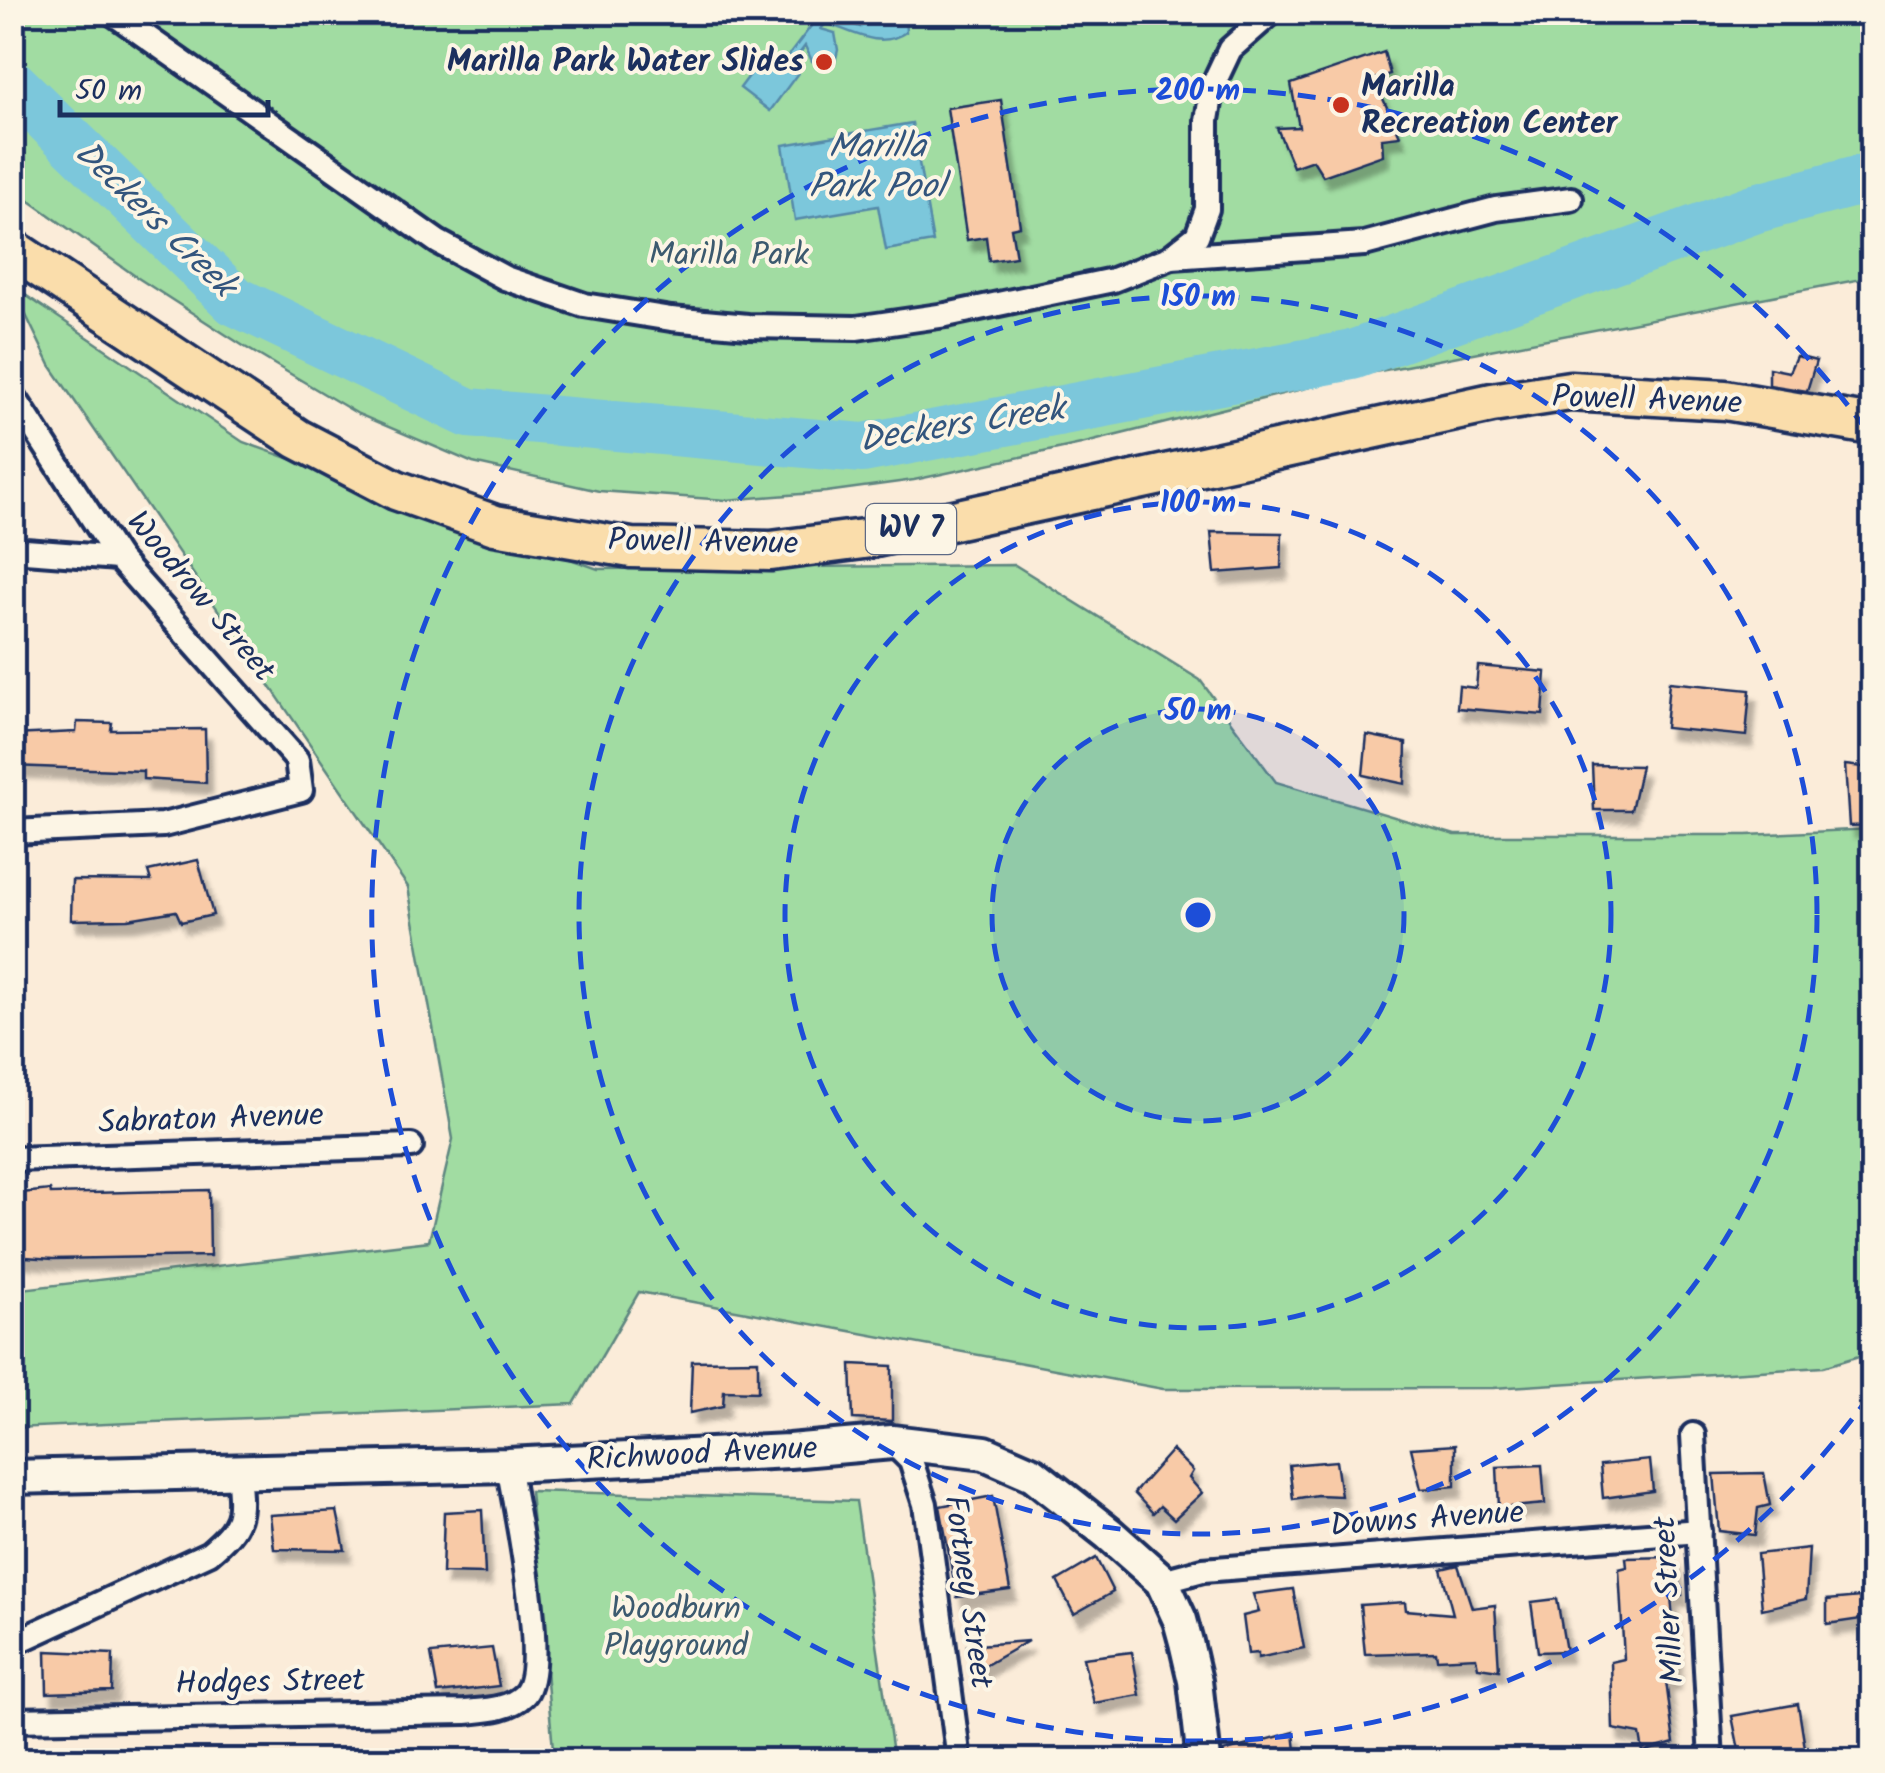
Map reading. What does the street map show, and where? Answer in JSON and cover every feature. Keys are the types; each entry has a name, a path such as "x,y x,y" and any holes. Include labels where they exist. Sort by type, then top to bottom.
{"main road":[{"name":"Powell Avenue","path":"12,249 298,439 396,490 495,524 631,548 771,551 871,538 1492,403 1570,391 1725,400 1872,425"}],"street":[{"path":"111,12 438,242 505,278 584,304 709,322 856,328 1034,298 1113,280 1168,258 1197,236 1208,208 1207,120 1213,84 1230,50 1272,12"},
{"path":"1168,258 1364,244 1496,210 1571,198"},
{"name":"Woodrow Street","path":"12,394 118,558 297,760 301,790 163,825 12,832"},
{"path":"12,550 118,558"},
{"name":"Sabraton Avenue","path":"12,1159 412,1146"},
{"name":"Miller Street","path":"1693,1435 1711,1760"},
{"name":"Richwood Avenue","path":"12,1478 508,1466 892,1442 985,1453 1033,1474 1162,1581 1186,1642 1195,1681 1204,1760"},
{"name":"Fortney Street","path":"892,1442 911,1460 925,1504 959,1760"},
{"name":"Hodges Street","path":"12,1720 465,1712 500,1708 525,1694 534,1673 530,1590 508,1466"},
{"path":"12,1644 209,1553 234,1533 241,1506 238,1471"},
{"name":"Downs Avenue","path":"1162,1581 1204,1570 1699,1531"}],"green space":[{"name":"Marilla Park","path":"12,13 1872,13 1872,277 1359,375 1081,444 914,480 726,500 599,491 473,463 358,414 138,278 13,189"},
{"path":"12,286 243,442 598,569 1015,565 1200,680 1276,782 1455,835 1747,835 1872,829 1872,1352 1823,1367 1493,1388 1163,1389 639,1292 574,1404 13,1428 13,1290 429,1241 453,1139 408,887 50,365"},
{"name":"Woodburn Playground","path":"530,1491 856,1501 894,1760 554,1760"}],"water":[{"name":"Marilla Park Water Slides","path":"821,13 860,27 859,13 896,13 905,17 906,32 876,39 826,23 821,29 835,33 835,62 823,67 812,61 805,46 790,66 798,73 770,111 740,88 767,52 783,63"},
{"name":"Marilla Park Pool","path":"912,123 933,242 886,250 878,206 795,220 783,145"}],"building":[{"name":"Marilla Recreation Center","path":"1384,52 1390,74 1374,79 1400,136 1382,138 1383,155 1323,176 1313,160 1293,167 1277,128 1299,127 1291,84"},
{"path":"1001,100 1020,226 1011,228 1016,257 989,261 986,237 967,240 947,108"},
{"path":"1796,356 1816,361 1807,391 1769,385 1769,368 1789,372"},
{"path":"1211,532 1282,533 1281,568 1215,573"},
{"path":"1478,666 1546,672 1543,715 1457,708 1459,686 1476,688"},
{"path":"1669,682 1750,690 1746,736 1665,728"},
{"path":"77,722 112,723 111,730 205,729 206,783 143,779 143,771 12,766 12,735 76,732"},
{"path":"1367,735 1406,743 1405,784 1363,775"},
{"path":"1592,765 1641,766 1631,810 1594,810"},
{"path":"1845,765 1872,768 1872,825 1849,826"},
{"path":"198,860 213,915 181,922 176,911 128,919 71,920 72,880 151,881 148,871"},
{"path":"50,1190 51,1194 209,1190 210,1256 12,1256 12,1194"},
{"path":"758,1360 758,1392 724,1391 723,1406 690,1413 692,1361"},
{"path":"851,1364 892,1366 892,1421 853,1419"},
{"path":"1455,1445 1455,1486 1421,1489 1411,1448"},
{"path":"1172,1450 1193,1471 1189,1478 1202,1493 1174,1519 1160,1506 1153,1513 1134,1493"},
{"path":"1650,1460 1653,1491 1603,1498 1600,1465"},
{"path":"1336,1461 1341,1496 1293,1499 1289,1465"},
{"path":"1542,1465 1545,1504 1499,1508 1497,1467"},
{"path":"1764,1473 1770,1505 1758,1508 1755,1535 1719,1531 1714,1474"},
{"path":"993,1496 1010,1590 957,1597 940,1506"},
{"path":"482,1510 485,1574 442,1573 444,1512"},
{"path":"337,1511 345,1550 274,1549 270,1515"},
{"path":"1809,1548 1806,1599 1762,1609 1757,1554"},
{"path":"1674,1557 1682,1595 1671,1596 1676,1656 1674,1679 1666,1681 1674,1743 1643,1752 1640,1734 1613,1729 1611,1662 1624,1659 1619,1569 1627,1567 1626,1558"},
{"path":"1096,1558 1113,1592 1074,1614 1057,1581"},
{"path":"1458,1565 1472,1608 1495,1605 1499,1670 1478,1667 1476,1657 1437,1659 1436,1652 1365,1654 1360,1605 1405,1602 1406,1610 1453,1614 1441,1569"},
{"path":"1293,1589 1304,1648 1258,1658 1258,1653 1248,1654 1243,1616 1259,1612 1253,1594"},
{"path":"1860,1597 1861,1619 1827,1624 1827,1600"},
{"path":"1557,1599 1566,1651 1538,1652 1531,1602"},
{"path":"1028,1641 972,1673 967,1646"},
{"path":"492,1648 499,1686 438,1693 431,1654"},
{"path":"46,1651 113,1654 112,1691 47,1693"},
{"path":"1132,1652 1140,1695 1094,1703 1083,1658"},
{"path":"1798,1704 1806,1754 1741,1760 1732,1716"},
{"path":"1294,1732 1297,1760 1224,1760 1223,1752"}],"waterway":[{"name":"Deckers Creek","path":"12,84 235,301 469,413 863,448 1352,355 1756,208 1872,177"}],"place":[{"name":"Marilla Park Water Slides","path":"824,62"},
{"name":"Marilla Recreation Center","path":"1341,105"}]}
